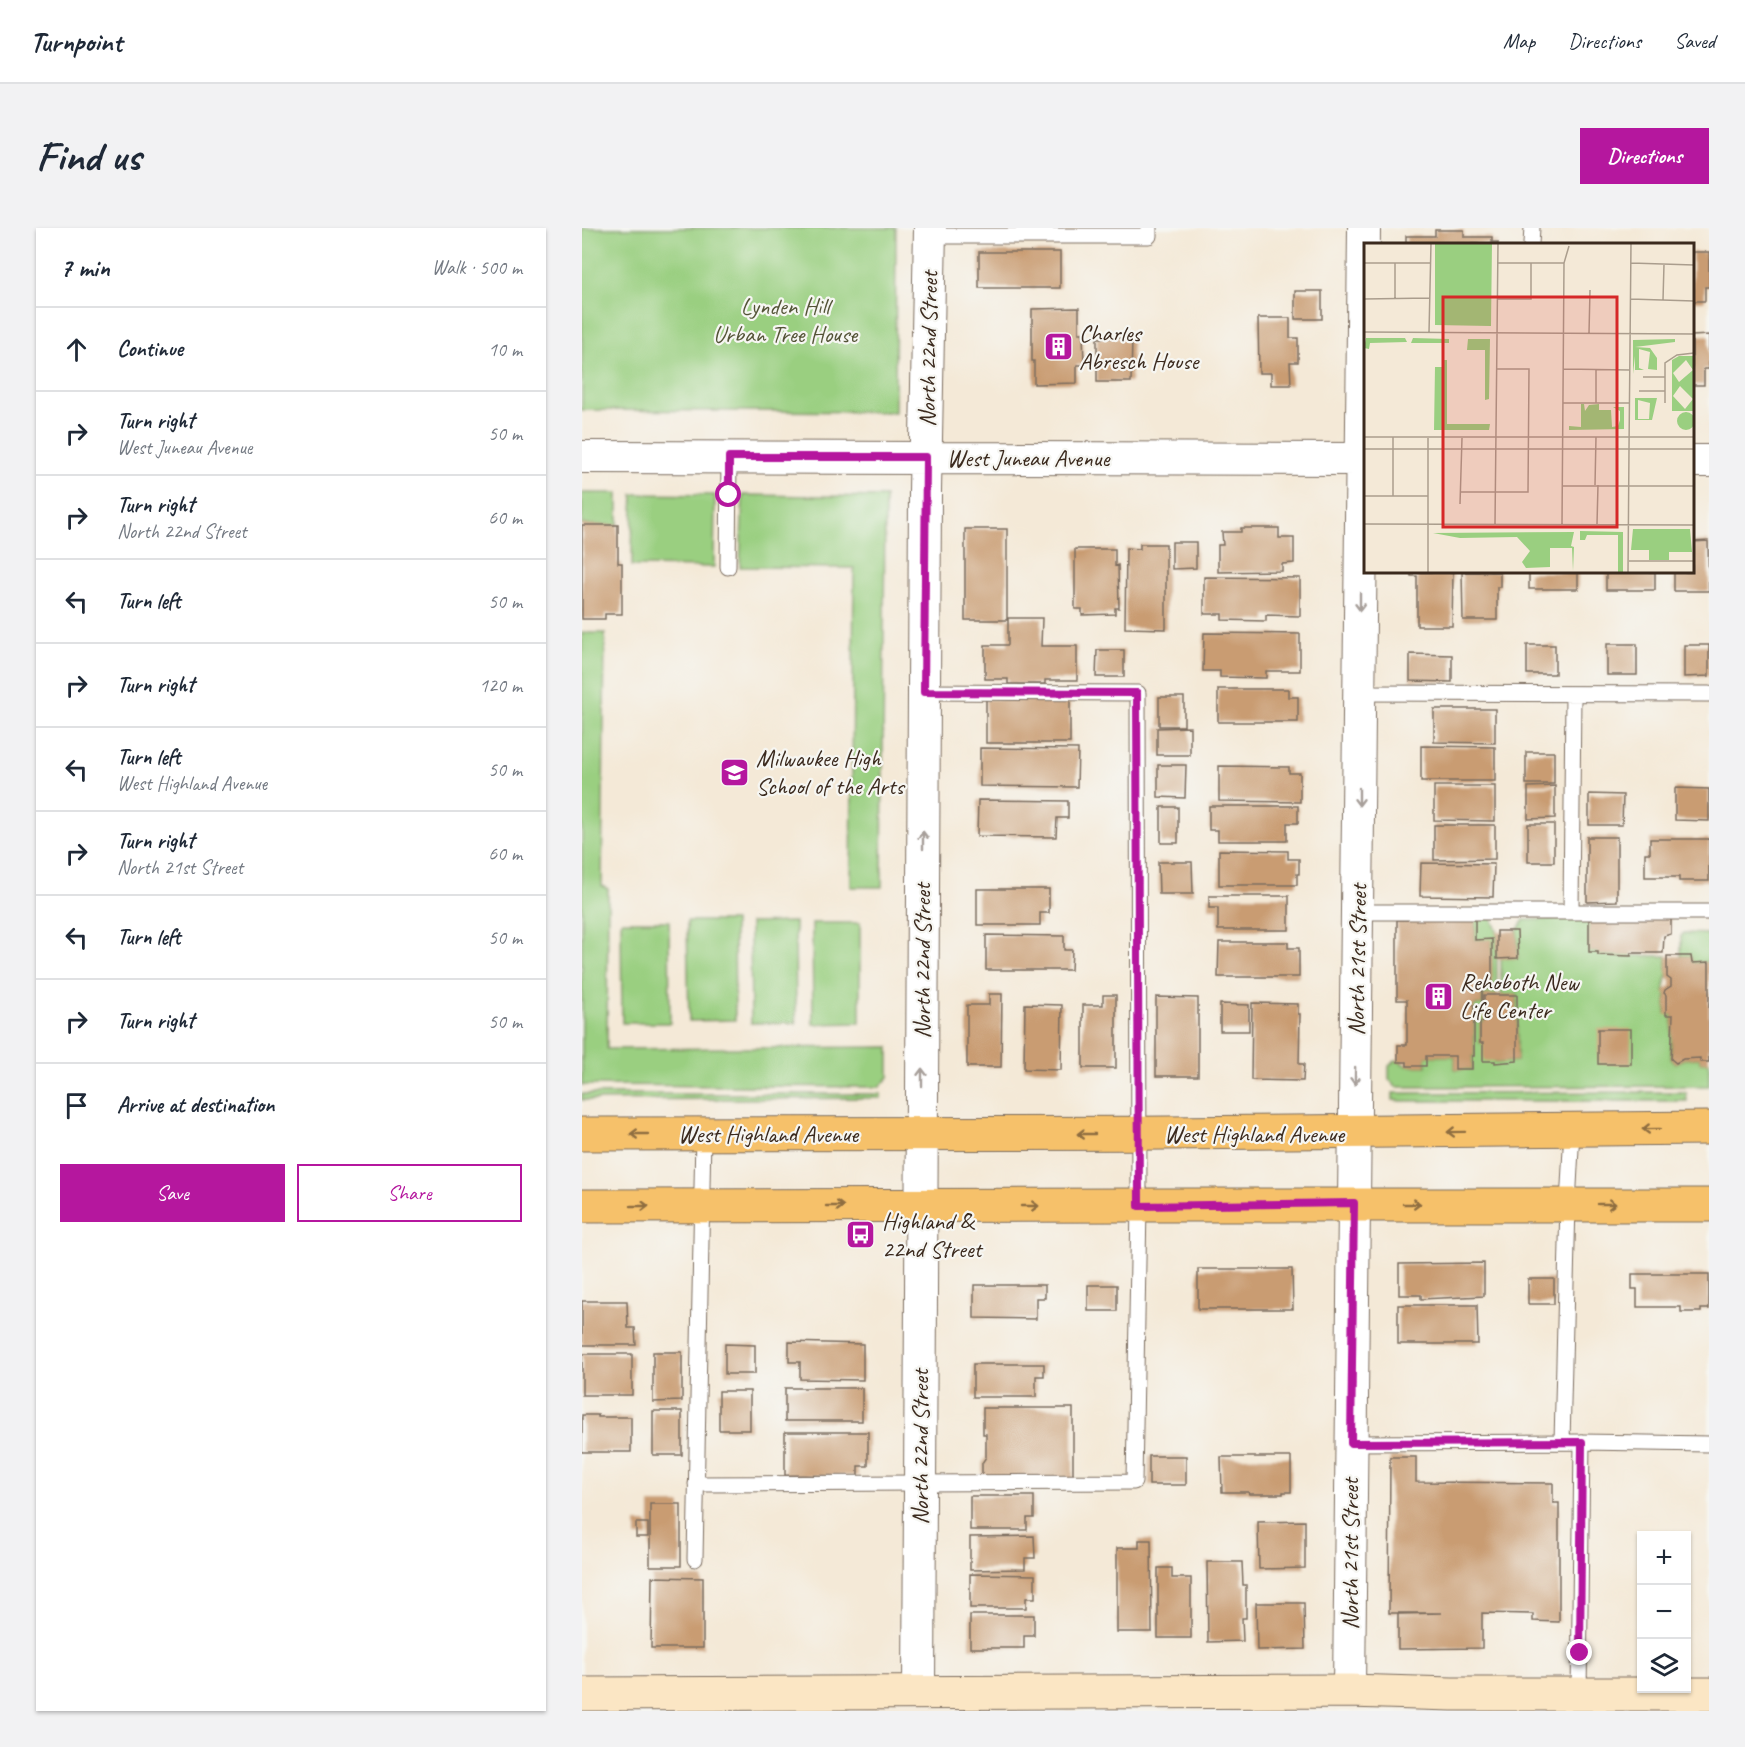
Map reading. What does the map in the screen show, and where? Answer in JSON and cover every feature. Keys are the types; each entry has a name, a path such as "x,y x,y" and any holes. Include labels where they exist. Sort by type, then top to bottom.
{"main road":[{"name":"West Highland Avenue","path":"582,1134 1354,1133 1709,1128"},
{"path":"582,1206 1139,1206 1354,1203 1709,1205"}],"street":[{"name":"North 21st Street","path":"1349,1691 1364,228"},
{"name":"North 22nd Street","path":"920,1693 919,1483 924,692 930,232"},
{"name":"West Juneau Avenue","path":"582,457 1363,459"},
{"path":"582,1694 1349,1691 1709,1694"}],"lane":[{"path":"930,232 1149,236 1149,228"},
{"path":"1531,243 1532,228"},
{"path":"728,567 729,457"},
{"path":"696,1484 1134,1482 1139,1206 1137,693 924,692"},
{"path":"1359,693 1709,694"},
{"path":"1570,912 1573,694"},
{"path":"1358,912 1709,912"},
{"path":"1562,1442 1572,1130"},
{"path":"695,1559 703,1134"},
{"path":"1579,1694 1582,1442"},
{"path":"1351,1443 1709,1444"}],"green space":[{"name":"Lynden Hill Urban Tree House","path":"582,228 896,228 895,412 582,410"},
{"path":"582,493 618,493 618,525 582,525"},
{"path":"633,494 715,495 714,567 632,566"},
{"path":"743,495 885,497 882,887 851,887 854,568 740,567"},
{"path":"582,633 605,633 602,886 608,889 607,1049 889,1047 889,1077 880,1087 582,1085"},
{"path":"1492,918 1497,931 1497,995 1484,995 1484,1022 1480,1023 1480,1043 1483,1043 1496,1063 1517,1061 1517,995 1501,995 1501,958 1518,958 1517,931 1524,920 1589,918 1589,952 1598,952 1598,955 1667,956 1664,993 1666,995 1666,1014 1673,1015 1671,1059 1676,1063 1683,1059 1700,1058 1700,1062 1709,1062 1709,1086 1396,1087 1389,1079 1389,1066 1396,1060 1407,1066 1426,1066 1426,1056 1455,1056 1455,1069 1472,1069 1474,1005 1482,1005 1482,989 1492,989 1492,940 1475,940 1475,920"},
{"path":"621,921 669,921 670,1023 622,1023"},
{"path":"687,921 734,921 735,1020 689,1021"},
{"path":"795,922 796,1023 751,1023 750,923"},
{"path":"812,923 860,923 860,1023 813,1024"},
{"path":"1684,933 1709,934 1709,962 1692,963 1691,956 1681,956 1681,936"},
{"path":"1686,1092 1687,1101 1393,1100 1393,1093"},
{"path":"582,1094 881,1094 881,1098 582,1100"}],"building":[{"path":"1435,230 1464,230 1464,237 1492,237 1492,242 1498,243 1406,243 1406,236 1435,236"},
{"path":"979,252 1060,252 1060,288 979,288"},
{"path":"1694,252 1709,252 1709,287 1705,287 1705,301 1694,301"},
{"path":"1295,291 1322,291 1322,319 1295,319"},
{"name":"Charles Abresch House","path":"1079,308 1079,333 1083,333 1084,365 1077,365 1077,383 1034,384 1032,309"},
{"path":"1258,318 1290,318 1290,338 1298,338 1298,362 1290,362 1291,385 1271,385 1271,373 1259,373"},
{"path":"1709,335 1709,369 1704,369 1704,385 1694,385 1694,336"},
{"path":"1097,338 1132,338 1131,382 1097,382"},
{"path":"582,525 618,525 618,563 622,563 622,614 605,614 605,619 582,619"},
{"path":"1241,528 1279,528 1279,538 1294,538 1294,563 1282,564 1282,571 1218,572 1218,545 1223,545 1222,532 1241,532"},
{"path":"965,529 1007,529 1007,620 965,620"},
{"path":"1708,541 1709,591 1674,591 1674,573 1694,573 1694,542"},
{"path":"1172,542 1196,542 1196,568 1172,569"},
{"path":"1140,544 1166,544 1166,629 1125,628 1126,548 1140,549"},
{"path":"1075,549 1115,549 1115,566 1118,565 1119,608 1115,608 1115,614 1082,615 1082,609 1075,609"},
{"path":"1411,573 1453,573 1452,626 1417,626 1417,576 1411,576"},
{"path":"1462,573 1500,573 1500,587 1497,587 1497,620 1463,620"},
{"path":"1529,573 1578,573 1578,589 1529,589"},
{"path":"1606,573 1655,573 1655,590 1606,590"},
{"path":"1204,577 1300,578 1300,616 1266,615 1266,621 1222,620 1222,614 1204,614"},
{"path":"1008,618 1042,618 1041,646 1077,646 1077,680 1045,680 1045,684 1008,684 1008,679 985,679 985,645 1008,645"},
{"path":"1204,633 1300,634 1300,671 1266,671 1266,678 1220,677 1220,671 1203,671"},
{"path":"1607,644 1637,644 1637,675 1607,675"},
{"path":"1527,645 1555,645 1555,674 1527,674"},
{"path":"1684,645 1709,645 1709,676 1684,677"},
{"path":"1097,650 1124,650 1124,677 1096,677"},
{"path":"1410,654 1452,655 1452,682 1410,681"},
{"path":"1218,689 1288,689 1288,697 1298,697 1298,722 1218,722"},
{"path":"1159,697 1184,697 1184,726 1159,726"},
{"path":"986,699 1070,699 1070,743 986,743"},
{"path":"1434,709 1495,709 1495,743 1434,742"},
{"path":"1190,727 1190,755 1157,755 1157,728"},
{"path":"1421,746 1495,747 1495,781 1421,781"},
{"path":"980,748 1078,749 1077,787 980,786"},
{"path":"1526,752 1554,752 1554,784 1526,784"},
{"path":"1158,765 1186,765 1185,798 1158,797"},
{"path":"1219,766 1289,767 1289,773 1300,773 1300,802 1219,801"},
{"path":"1434,786 1495,786 1495,821 1434,820"},
{"path":"1555,786 1555,818 1528,819 1528,787"},
{"path":"1675,788 1709,789 1709,821 1675,820"},
{"path":"1589,794 1623,795 1622,825 1589,825"},
{"path":"978,800 1068,801 1068,818 1057,818 1056,837 977,836"},
{"path":"1209,806 1298,806 1298,823 1287,823 1287,841 1218,841 1218,830 1209,830"},
{"path":"1161,807 1178,807 1178,843 1161,843"},
{"path":"1528,824 1554,824 1554,862 1528,862"},
{"path":"1434,825 1495,825 1495,859 1434,860"},
{"path":"1587,837 1617,837 1617,901 1587,902"},
{"path":"1650,839 1709,839 1709,881 1679,881 1679,877 1645,877 1645,853 1650,853"},
{"path":"1219,850 1288,851 1288,859 1299,859 1297,885 1219,885"},
{"path":"1158,862 1192,862 1193,894 1159,894"},
{"path":"1421,863 1494,864 1493,897 1420,896"},
{"path":"977,889 1049,889 1049,913 1040,913 1040,925 977,925"},
{"path":"1209,896 1289,896 1289,930 1218,930 1218,908 1209,908"},
{"path":"1589,914 1671,918 1671,934 1664,936 1663,953 1631,953 1631,956 1598,955 1598,952 1589,952"},
{"name":"Rehoboth New Life Center","path":"1408,915 1475,915 1475,940 1492,939 1492,989 1482,989 1482,1005 1474,1005 1472,1069 1455,1069 1455,1056 1426,1056 1426,1066 1407,1066 1407,1062 1398,1062 1398,1045 1407,1045 1407,1000 1397,1000 1397,920 1408,920"},
{"path":"1497,931 1517,931 1518,958 1497,959"},
{"path":"986,935 1064,936 1064,950 1072,950 1071,970 986,970"},
{"path":"1219,942 1288,942 1288,948 1299,948 1299,977 1218,977"},
{"path":"1667,956 1691,956 1692,963 1709,962 1709,1062 1700,1062 1700,1058 1683,1059 1676,1063 1671,1059 1673,1015 1666,1015 1666,995 1664,993 1671,986 1671,980 1667,977"},
{"path":"989,994 1002,994 1001,1067 967,1067 967,1005 989,1005"},
{"path":"1103,995 1116,995 1116,1068 1083,1068 1083,1005 1103,1005"},
{"path":"1484,995 1517,995 1517,1061 1495,1063 1495,1061 1483,1061 1480,1022 1484,1022"},
{"path":"1156,997 1198,998 1198,1076 1156,1076"},
{"path":"1252,1003 1298,1004 1298,1014 1300,1014 1299,1064 1304,1064 1303,1081 1251,1080"},
{"path":"1025,1004 1062,1005 1061,1070 1024,1069"},
{"path":"1220,1004 1249,1005 1249,1031 1220,1031"},
{"path":"1598,1029 1631,1029 1631,1064 1598,1064"},
{"path":"1484,1263 1484,1296 1421,1299 1421,1295 1399,1295 1399,1264"},
{"path":"1198,1269 1292,1269 1293,1309 1198,1309"},
{"path":"1632,1274 1709,1274 1709,1309 1701,1309 1701,1312 1681,1312 1681,1307 1637,1307 1637,1289 1632,1289"},
{"path":"1528,1279 1554,1279 1554,1304 1528,1304"},
{"path":"974,1285 1045,1285 1045,1298 1036,1298 1036,1319 974,1318"},
{"path":"1088,1285 1117,1285 1117,1311 1088,1311"},
{"path":"582,1301 627,1301 628,1328 635,1328 636,1345 582,1345"},
{"path":"1398,1305 1477,1305 1478,1344 1398,1344"},
{"path":"789,1342 863,1344 863,1380 800,1379 800,1362 789,1362"},
{"path":"725,1344 755,1345 755,1374 725,1374"},
{"path":"653,1352 682,1352 682,1401 653,1402"},
{"path":"582,1354 632,1354 632,1395 582,1395"},
{"path":"973,1364 1044,1364 1044,1376 1036,1376 1036,1397 973,1397"},
{"path":"785,1388 862,1388 862,1421 785,1421"},
{"path":"719,1391 750,1391 750,1430 719,1430"},
{"path":"983,1408 1073,1408 1073,1482 982,1476 982,1463 986,1457"},
{"path":"653,1411 682,1411 682,1455 653,1455"},
{"path":"582,1415 631,1417 631,1452 582,1452"},
{"path":"785,1432 868,1432 868,1466 858,1466 858,1476 785,1475"},
{"path":"1149,1456 1186,1456 1186,1485 1149,1485"},
{"path":"1221,1457 1291,1457 1291,1492 1249,1494 1248,1492 1222,1492"},
{"path":"1390,1457 1416,1457 1416,1482 1553,1483 1553,1503 1559,1503 1559,1622 1533,1621 1533,1614 1482,1613 1482,1648 1398,1649 1398,1614 1442,1613 1389,1613"},
{"path":"970,1496 1034,1496 1034,1518 1027,1518 1027,1530 970,1530"},
{"path":"650,1504 681,1504 681,1566 650,1566"},
{"path":"1305,1521 1305,1568 1259,1569 1258,1522"},
{"path":"636,1523 648,1523 648,1537 636,1537"},
{"path":"1034,1536 1035,1558 1025,1558 1025,1569 970,1570 970,1537"},
{"path":"1139,1540 1151,1540 1152,1632 1117,1632 1117,1548 1139,1548"},
{"path":"1207,1562 1242,1562 1243,1585 1246,1585 1246,1618 1242,1618 1243,1641 1208,1642"},
{"path":"1158,1568 1172,1568 1172,1578 1191,1578 1191,1638 1158,1638"},
{"path":"970,1574 1035,1575 1035,1598 1026,1598 1026,1608 970,1608"},
{"path":"652,1577 703,1578 703,1648 651,1648"},
{"path":"1256,1603 1304,1603 1305,1649 1257,1650"},
{"path":"970,1615 1034,1615 1034,1636 1024,1636 1024,1648 970,1648"}],"place":[{"name":"Charles Abresch House","path":"1058,347"},
{"name":"Milwaukee High School of the Arts","path":"735,772"},
{"name":"Rehoboth New Life Center","path":"1439,996"},
{"name":"Highland & 22nd Street","path":"861,1235"}],"route":[{"path":"729,495 729,457 926,457 924,692 1137,693 1139,1206 1354,1203 1351,1443 1582,1442 1580,1653"}]}
